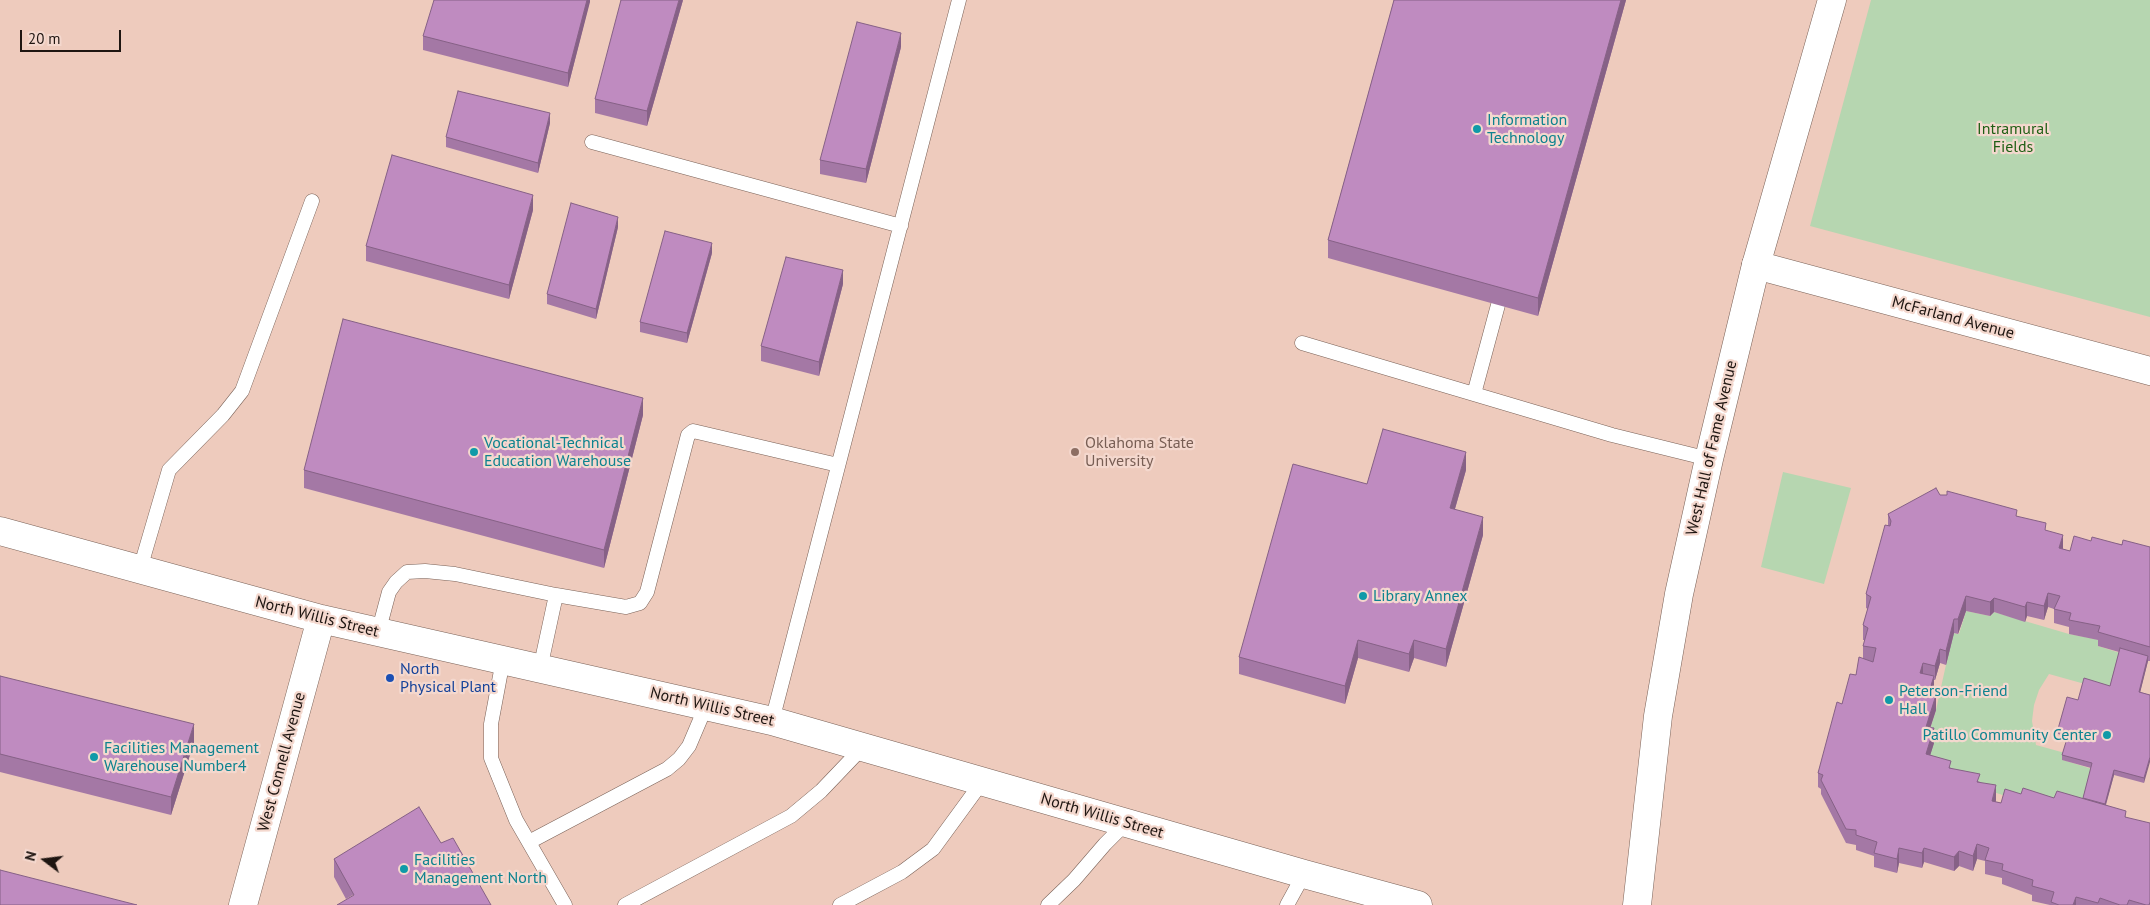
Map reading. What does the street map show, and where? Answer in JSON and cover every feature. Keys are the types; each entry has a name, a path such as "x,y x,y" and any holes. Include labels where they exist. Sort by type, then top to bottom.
{"street":[{"name":"West Hall of Fame Avenue","path":"1637,905 1658,716 1679,594 1708,459 1756,265 1832,0"},
{"name":"McFarland Avenue","path":"1756,265 2150,371"},
{"name":"North Willis Street","path":"0,531 321,620 772,721 1418,905"},
{"name":"West Connell Avenue","path":"250,899 321,620"}],"lane":[{"path":"772,721 959,0"},
{"path":"592,142 901,226"},
{"path":"140,569 169,470 223,415 242,391 312,201"},
{"path":"1474,394 1498,306"},
{"path":"1302,343 1612,435 1708,459"},
{"path":"378,633 389,592 407,572 425,570 455,574 626,607 640,603 646,592 688,436 693,431 838,466"},
{"path":"540,669 556,595"},
{"path":"503,660 492,724 491,758 516,820 565,905"},
{"path":"529,842 667,768 679,759 689,746 706,706"},
{"path":"625,905 791,816 821,791 863,747"},
{"path":"840,905 902,872 933,849 982,782"},
{"path":"1048,905 1074,880 1127,822"},
{"path":"1286,905 1304,874"}],"shaded area":[{"name":"Oklahoma State University","path":"0,0 2150,0 2150,905 0,905"}],"green space":[{"name":"Intramural Fields","path":"1871,0 2150,0 2150,317 1810,226"},
{"path":"1783,472 1851,488 1824,584 1761,567"},
{"path":"1966,611 1990,616 1994,612 2069,634 2100,640 2098,646 2120,653 2110,691 2049,674 2039,690 2034,705 2032,721 2036,745 2065,753 2063,760 2092,769 2080,812 2023,802 1926,769 1926,741 1936,710 1953,633 1959,634"}],"building":[{"path":"434,0 587,0 568,73 423,36"},
{"path":"621,0 679,0 647,111 595,99"},
{"name":"Information Technology","path":"1394,0 1621,0 1538,298 1328,240"},
{"path":"857,22 901,33 866,169 820,160"},
{"path":"458,91 550,113 538,163 446,137"},
{"path":"392,155 533,195 509,285 366,246"},
{"path":"571,203 618,217 596,309 547,294"},
{"path":"665,231 712,243 687,333 640,322"},
{"path":"786,257 843,270 819,362 761,346"},
{"name":"Vocational-Technical Education Warehouse","path":"343,319 643,398 604,550 304,470"},
{"name":"Library Annex","path":"1383,429 1466,452 1450,508 1483,517 1446,649 1414,640 1409,654 1358,640 1345,686 1239,657 1293,464 1367,484"},
{"name":"Peterson-Friend Hall","path":"1936,488 1940,495 1947,495 1947,491 2017,510 2016,516 2046,523 2045,530 2063,535 2059,548 2070,551 2074,536 2091,541 2092,537 2122,545 2123,540 2150,547 2150,647 2098,632 2100,626 2069,620 2071,613 2054,609 2060,596 2048,593 2044,606 2027,602 2025,607 1994,598 1990,602 1966,596 1958,619 1954,619 1946,651 1940,649 1935,666 1923,663 1920,673 1934,676 1928,695 1936,695 1926,727 1934,728 1926,754 1951,761 1949,768 1980,774 1977,782 1996,785 1992,801 2001,803 2005,789 2021,794 2023,788 2054,798 2057,791 2126,811 2125,817 2150,823 2149,905 2129,900 2127,905 2120,905 2100,898 2098,903 2076,897 2073,905 2059,905 2051,902 2054,892 2032,886 2033,880 2002,870 2003,864 1985,860 1989,848 1977,844 1973,856 1959,851 1954,857 1924,848 1922,853 1899,848 1897,859 1874,853 1877,842 1856,835 1856,830 1846,829 1821,780 1823,775 1818,773 1837,702 1842,704 1850,674 1856,675 1859,657 1873,662 1876,648 1863,646 1868,628 1863,625 1871,597 1866,594 1885,525 1890,526 1891,521 1888,514"},
{"name":"Patillo Community Center","path":"2120,648 2148,656 2139,692 2150,695 2150,757 2144,778 2114,770 2105,804 2083,798 2092,763 2062,755 2069,732 2058,729 2067,697 2078,700 2084,678 2110,686"},
{"name":"Facilities Management Warehouse Number4","path":"0,676 194,724 171,797 0,754"},
{"name":"Facilities Management North","path":"419,807 441,843 453,838 491,905 337,905 354,895 334,859"},
{"path":"0,870 137,905 0,905"}],"place":[{"name":"Information Technology","path":"1477,129"},
{"name":"Vocational-Technical Education Warehouse","path":"474,452"},
{"name":"Oklahoma State University","path":"1075,452"},
{"name":"Library Annex","path":"1363,596"},
{"name":"North Physical Plant","path":"390,678"},
{"name":"Peterson-Friend Hall","path":"1889,700"},
{"name":"Patillo Community Center","path":"2107,735"},
{"name":"Facilities Management Warehouse Number4","path":"94,757"},
{"name":"Facilities Management North","path":"404,869"}]}
